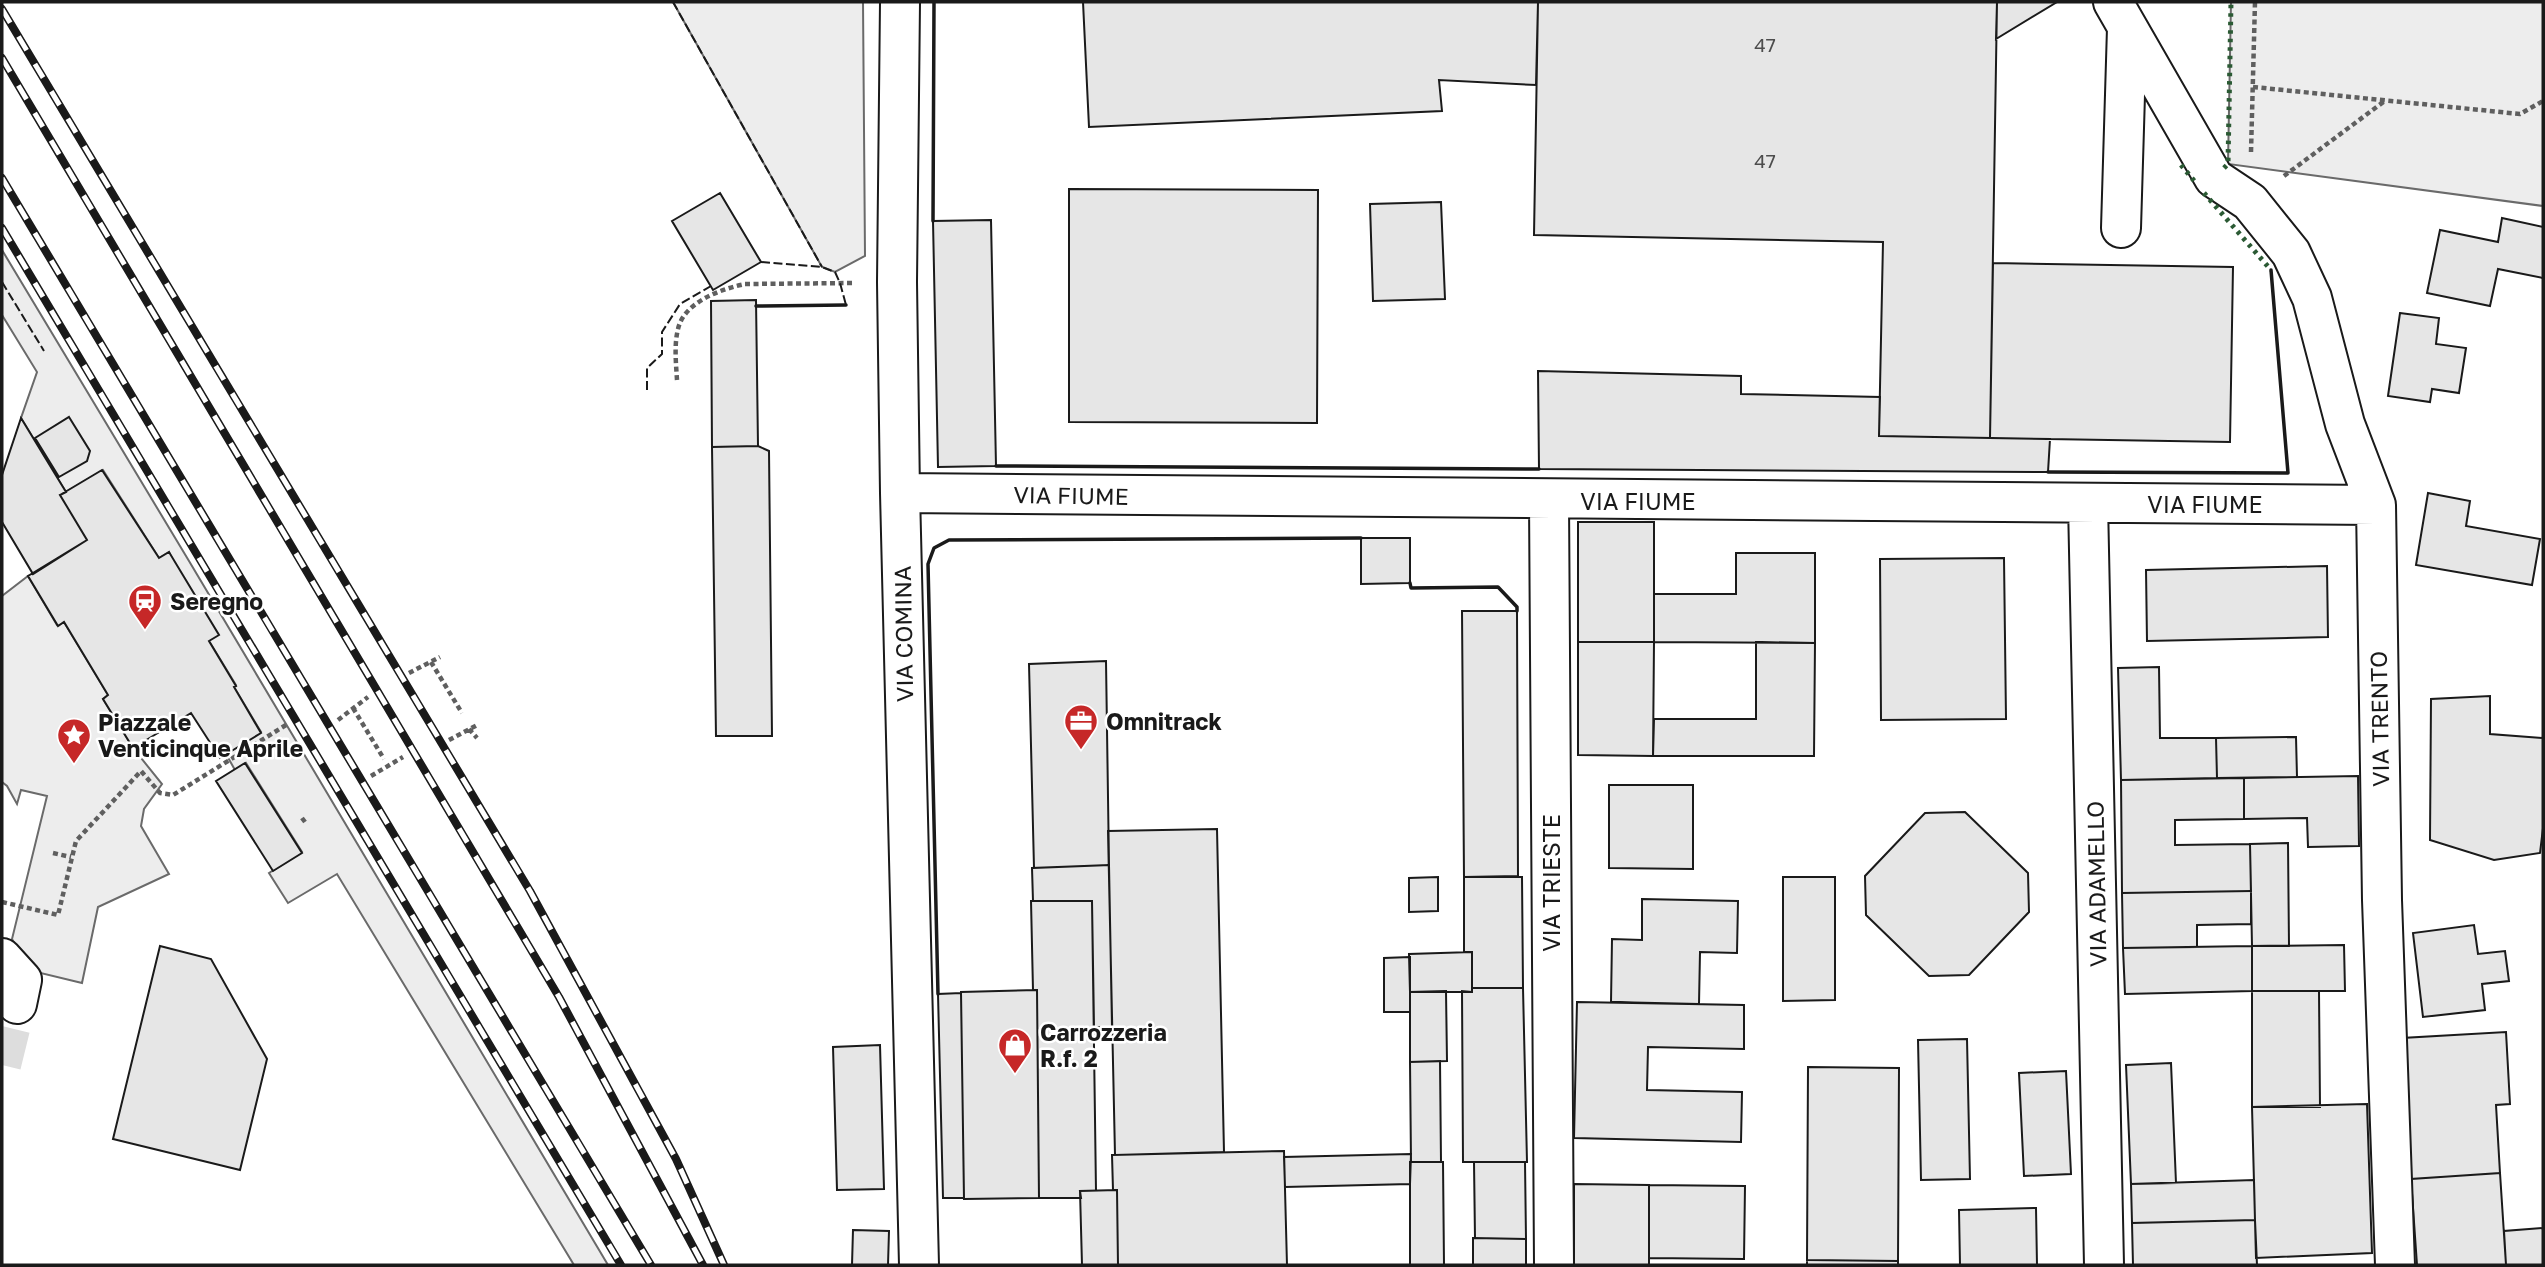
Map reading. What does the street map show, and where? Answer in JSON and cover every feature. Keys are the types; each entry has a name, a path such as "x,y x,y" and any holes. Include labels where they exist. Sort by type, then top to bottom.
{"street":[{"name":"VIA COMINA","path":"900,2 897,282 900,493 919,1265"},
{"name":"VIA TRENTO","path":"2120,15 2214,178 2249,202 2291,253 2312,298 2345,424 2376,505 2382,900 2395,1265"},
{"path":"2120,15 2121,228"},
{"name":"VIA FIUME","path":"900,493 2376,505"},
{"name":"VIA TRIESTE","path":"1549,500 1554,1265"},
{"name":"VIA ADAMELLO","path":"2088,503 2104,1265"},
{"path":"2,958 22,980 17,1004"}],"path":[{"path":"2249,202 2255,2"},
{"path":"2253,87 2519,114 2543,101"},
{"path":"2249,202 2386,100"},
{"path":"677,380 676,341 683,316 692,307 732,287 757,283 897,282"},
{"path":"409,674 440,657"},
{"path":"431,662 462,713"},
{"path":"338,720 368,697"},
{"path":"353,708 384,759"},
{"path":"449,740 479,724"},
{"path":"2,902 58,915 76,841 141,771 160,793 173,795 286,725"},
{"path":"470,729 477,738"},
{"path":"371,776 403,757"},
{"path":"387,766 393,774"},
{"path":"53,853 71,857"}],"shaded area":[{"path":"673,2 863,2 865,256 835,272 822,267"},
{"path":"2231,2 2543,2 2543,206 2228,164"},
{"path":"2,250 608,1265 574,1265 337,874 288,903 269,873 302,852 246,763 235,770 226,754 261,732 209,641 169,552 159,558 103,470 66,492 21,418 37,372 2,315"},
{"name":"Piazzale Venticinque Aprile","path":"28,576 57,625 64,622 108,695 103,699 133,748 162,784 144,809 141,826 169,874 98,907 82,983 28,970 12,939 47,796 21,790 17,804 2,782 2,596"}],"building":[{"path":"1083,2 1538,2 1536,85 1439,80 1442,111 1089,127"},
{"path":"1538,2 1997,2 1990,438 1879,436 1883,242 1534,235"},
{"path":"1997,2 2057,2 1996,39"},
{"path":"1069,189 1318,190 1317,423 1069,422"},
{"path":"720,193 761,262 713,290 672,221"},
{"path":"1441,202 1445,299 1373,301 1370,204"},
{"path":"2502,218 2543,227 2543,278 2498,269 2490,306 2427,293 2440,230 2498,242"},
{"path":"991,220 996,466 938,467 933,221"},
{"path":"1993,263 2233,267 2230,442 1990,438"},
{"path":"756,300 758,446 712,447 711,301"},
{"path":"2400,313 2439,318 2436,344 2466,348 2459,393 2432,389 2430,402 2388,396"},
{"path":"1538,371 1741,376 1741,394 1880,397 1879,436 2050,439 2048,472 1539,469"},
{"path":"69,417 90,451 87,461 59,477 35,438"},
{"path":"21,418 66,492 60,495 87,540 33,574 2,522 2,475"},
{"path":"758,446 769,451 772,736 716,736 712,447"},
{"path":"102,470 159,558 169,552 219,635 209,641 261,733 220,758 191,713 133,748 103,699 108,695 64,622 58,626 28,576 87,540 60,495"},
{"path":"2428,493 2470,501 2466,526 2540,539 2532,585 2416,565"},
{"path":"1578,522 1654,522 1654,642 1578,642"},
{"path":"1361,538 1410,538 1410,583 1361,584"},
{"path":"1736,553 1815,553 1815,643 1654,642 1654,594 1736,594"},
{"path":"2004,558 2006,719 1881,720 1880,559"},
{"path":"2327,566 2328,637 2147,641 2146,570"},
{"path":"1462,611 1517,611 1518,876 1464,877"},
{"path":"1578,642 1654,642 1653,756 1578,755"},
{"path":"1756,642 1815,643 1814,756 1653,756 1654,719 1756,719"},
{"path":"1106,661 1109,865 1034,868 1029,664"},
{"path":"2159,667 2160,738 2216,738 2217,778 2121,780 2118,668"},
{"path":"2490,696 2490,734 2543,738 2543,828 2540,853 2494,860 2430,840 2431,699"},
{"path":"2296,737 2297,777 2217,778 2216,738"},
{"path":"245,763 302,853 273,871 216,781"},
{"path":"2358,776 2359,846 2308,847 2307,818 2244,819 2244,778"},
{"path":"2244,778 2244,819 2175,820 2175,845 2250,844 2251,891 2122,893 2121,780"},
{"path":"1609,785 1693,785 1693,869 1609,868"},
{"path":"1965,812 2028,873 2029,912 1969,975 1929,976 1866,915 1865,876 1925,813"},
{"path":"1217,829 1224,1152 1115,1155 1108,831"},
{"path":"2288,843 2289,946 2252,946 2250,844"},
{"path":"1109,865 1112,1027 1094,1027 1092,901 1033,901 1032,868"},
{"path":"1438,877 1438,911 1409,912 1409,878"},
{"path":"1464,877 1522,877 1523,988 1472,988 1472,952 1464,952"},
{"path":"1783,877 1835,877 1835,1000 1783,1001"},
{"path":"2251,891 2251,924 2197,925 2197,947 2123,948 2122,893"},
{"path":"1642,899 1738,901 1737,953 1700,952 1699,1004 1611,1002 1612,939 1642,940"},
{"path":"1031,901 1092,901 1096,1191 1080,1191 1081,1198 1039,1198 1037,990 1033,990"},
{"path":"2474,925 2478,954 2505,951 2509,981 2482,984 2485,1010 2423,1017 2413,933"},
{"path":"2344,945 2345,991 2252,991 2252,946"},
{"path":"160,946 211,959 267,1059 240,1170 113,1139"},
{"path":"2252,946 2252,991 2125,994 2123,948"},
{"path":"1472,952 1472,992 1410,992 1409,954"},
{"path":"1410,957 1410,1012 1384,1012 1384,958"},
{"path":"1472,988 1523,988 1527,1162 1463,1162 1462,991 1472,992"},
{"path":"1037,990 1039,1198 964,1199 961,992"},
{"path":"1446,991 1447,1061 1410,1062 1410,992"},
{"path":"2252,991 2319,991 2320,1107 2252,1107"},
{"path":"961,993 964,1198 943,1198 938,994"},
{"path":"1577,1002 1744,1005 1744,1049 1648,1047 1647,1090 1742,1092 1741,1142 1574,1138"},
{"path":"2506,1032 2510,1104 2496,1105 2500,1173 2411,1179 2402,1038"},
{"path":"1967,1039 1970,1179 1921,1180 1918,1040"},
{"path":"880,1045 884,1189 837,1190 833,1047"},
{"path":"1440,1061 1441,1162 1411,1162 1410,1062"},
{"path":"2171,1063 2176,1183 2131,1184 2126,1065"},
{"path":"1808,1067 1899,1068 1898,1261 1807,1260"},
{"path":"2066,1071 2071,1174 2024,1176 2019,1073"},
{"path":"2367,1104 2372,1253 2256,1258 2252,1107"},
{"path":"1284,1151 1287,1265 1118,1265 1117,1190 1113,1190 1112,1155"},
{"path":"1411,1154 1410,1184 1285,1187 1284,1157"},
{"path":"1410,1162 1443,1162 1444,1265 1410,1265"},
{"path":"1474,1162 1525,1162 1526,1239 1475,1238"},
{"path":"2500,1173 2506,1265 2417,1265 2411,1179"},
{"path":"2254,1180 2255,1220 2132,1223 2131,1184"},
{"path":"1574,1184 1649,1185 1649,1265 1574,1265"},
{"path":"1649,1185 1745,1186 1744,1259 1649,1258"},
{"path":"1117,1190 1118,1265 1082,1265 1080,1191"},
{"path":"2036,1208 2037,1265 1960,1265 1959,1210"},
{"path":"2255,1220 2257,1265 2133,1265 2132,1223"},
{"path":"2543,1228 2543,1265 2506,1265 2504,1231"},
{"path":"853,1230 889,1231 888,1265 852,1265"},
{"path":"1473,1238 1526,1239 1526,1265 1473,1265"},
{"path":"1807,1260 1898,1261 1898,1265 1807,1265"}],"tunnel":[{"path":"2,1065 17,1004"}],"railway":[{"path":"2,9 530,891 676,1159 724,1265"},
{"path":"2,58 559,997 703,1265"},
{"path":"2,178 651,1265"},
{"path":"2,228 621,1265"}],"hedge":[{"path":"2224,168 2228,164 2231,2"},
{"path":"2181,165 2196,183"},
{"path":"2204,193 2271,270"}],"fence":[{"path":"673,2 822,267"},
{"path":"761,262 822,267 835,272 846,305"},
{"path":"2,282 44,351"},
{"path":"647,390 647,368 662,354 662,332 680,304 711,286"}],"wall":[{"path":"933,221 934,2"},
{"path":"2048,472 2288,473 2271,270"},
{"path":"756,306 846,305"},
{"path":"996,466 1539,469"},
{"path":"938,994 928,564 934,548 949,540 1361,538"},
{"path":"1410,583 1411,588 1498,587 1517,607 1517,611"}],"place":[{"name":"Seregno","path":"145,631"},
{"name":"Omnitrack","path":"1081,751"},
{"name":"Piazzale Venticinque Aprile","path":"74,765"},
{"name":"Carrozzeria R.f. 2","path":"1015,1075"}]}
